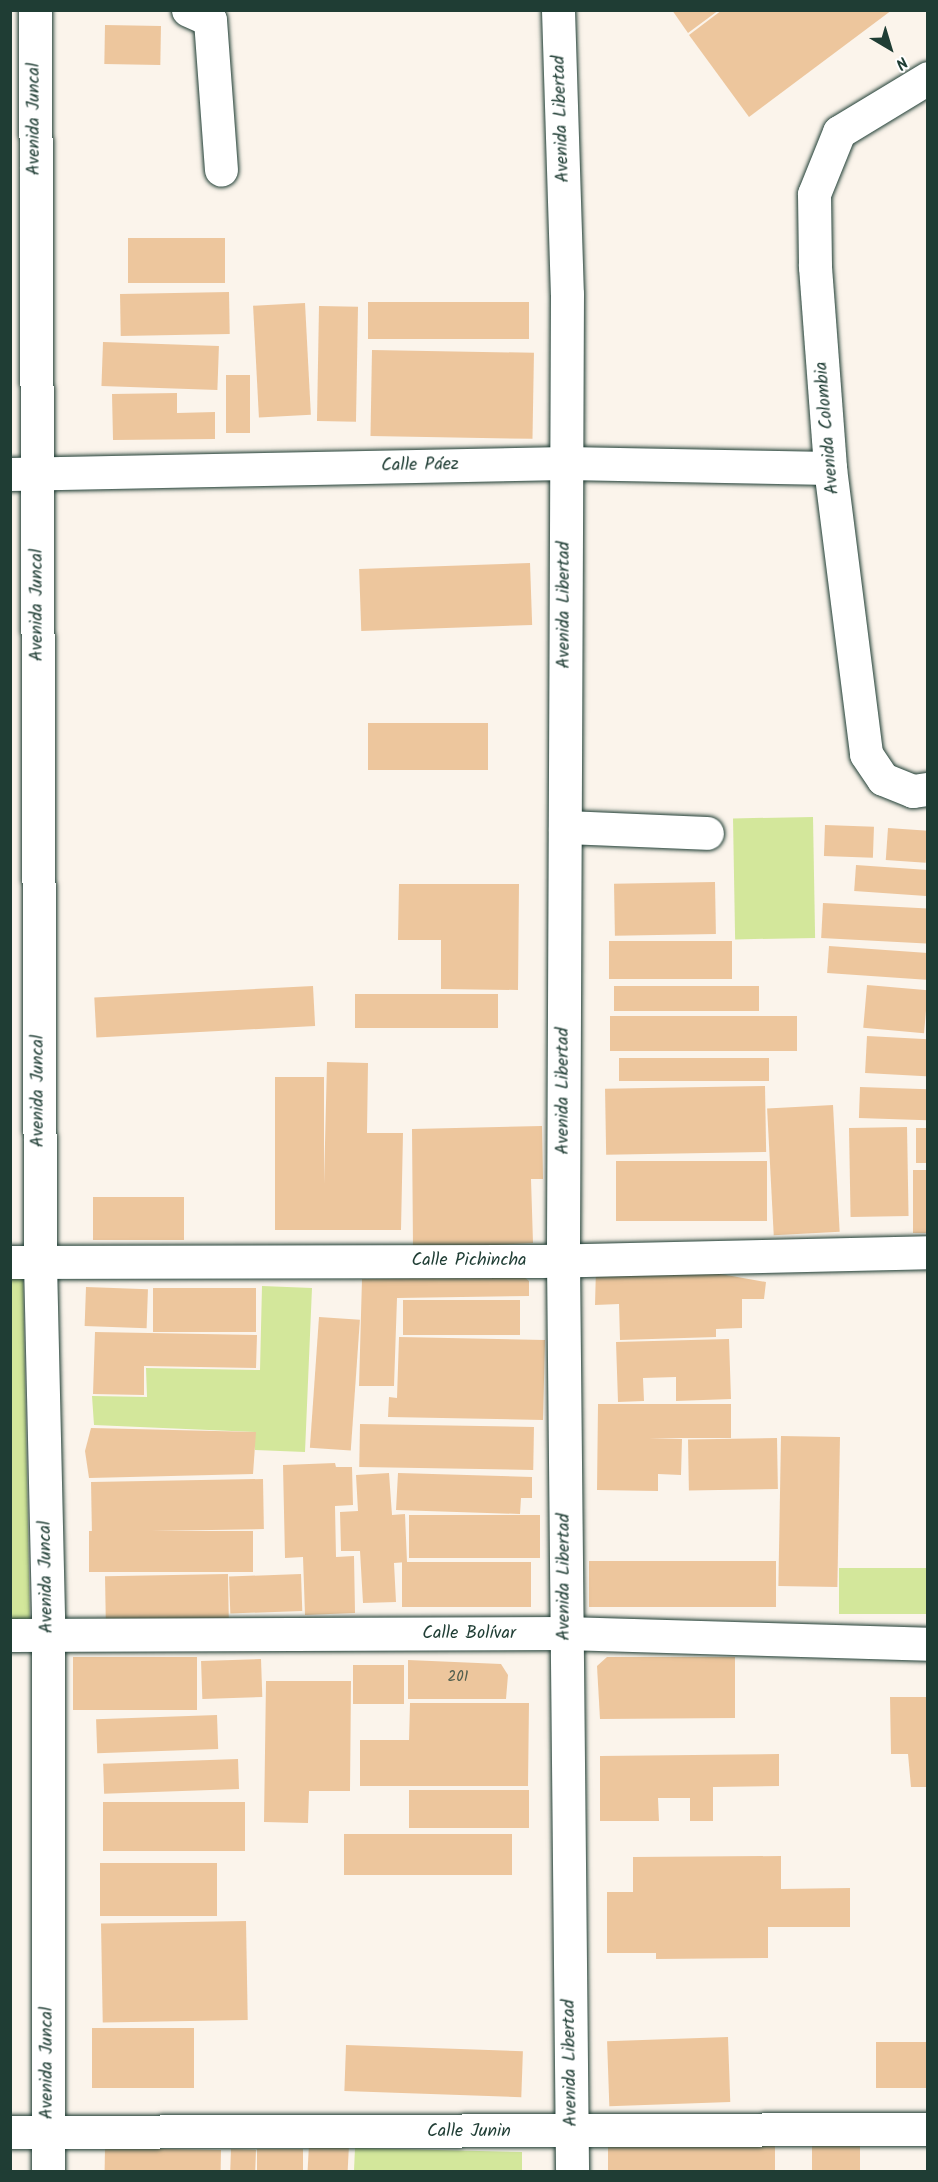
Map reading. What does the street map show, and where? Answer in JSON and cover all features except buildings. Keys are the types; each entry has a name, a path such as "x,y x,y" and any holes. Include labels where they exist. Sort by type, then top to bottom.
{"street":[{"name":"Avenida Juncal","path":"35,10 24,474 25,1262 48,1636 48,2172"},
{"path":"188,10 210,20 221,170"},
{"name":"Avenida Libertad","path":"558,10 567,294 563,1260 572,2172"},
{"name":"Avenida Colombia","path":"927,78 839,132 814,194 815,267 830,468 866,754 883,779 913,791 927,789"},
{"name":"Calle Páez","path":"24,474 566,463 830,468"},
{"path":"565,827 707,833"},
{"name":"Calle Pichincha","path":"25,1262 563,1260 927,1252"},
{"name":"Calle Bolívar","path":"10,1635 565,1633 927,1644"},
{"name":"Calle Junin","path":"10,2132 572,2132 927,2129"}],"green space":[{"path":"813,817 815,938 735,939 733,818"},
{"path":"10,1273 23,1273 30,1627 11,1626"},
{"path":"262,1286 312,1288 305,1452 255,1450 255,1432 94,1425 92,1396 147,1397 146,1368 260,1370"},
{"path":"839,1568 927,1568 927,1614 839,1614"},
{"path":"355,2148 522,2152 522,2171 354,2171"}]}
